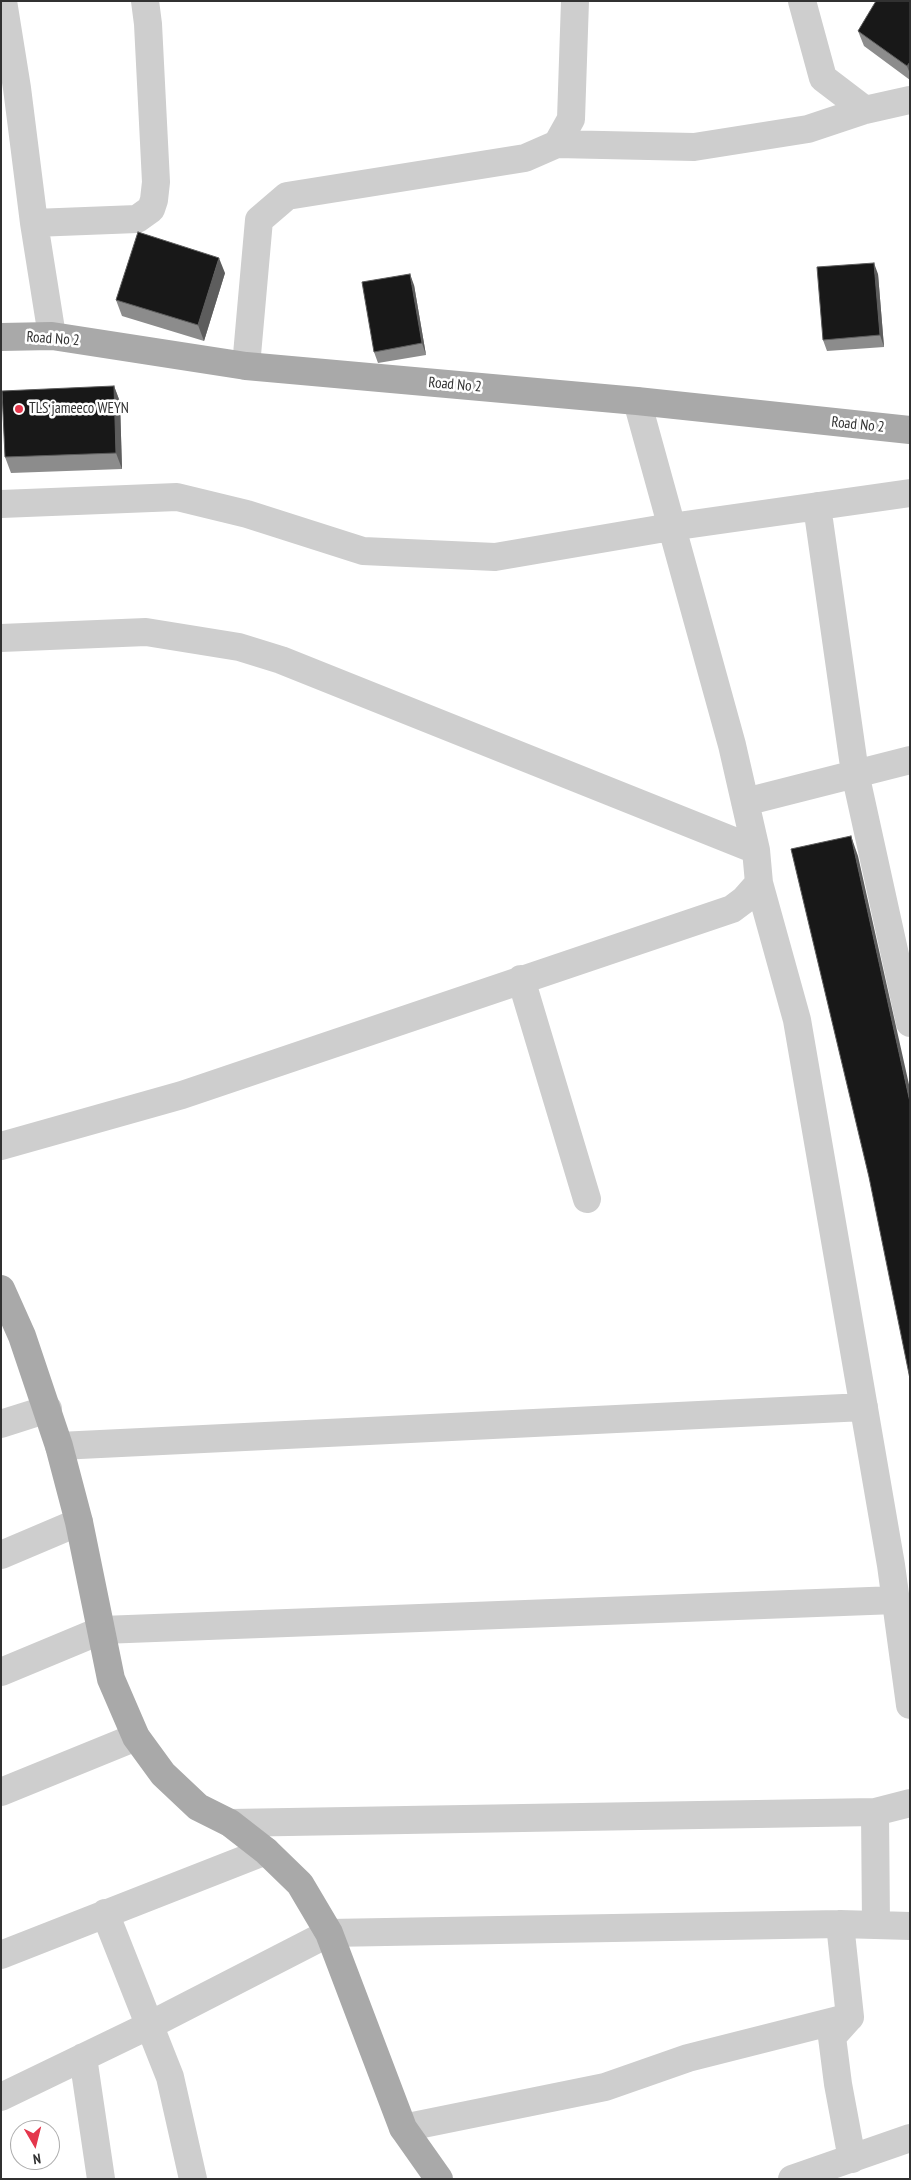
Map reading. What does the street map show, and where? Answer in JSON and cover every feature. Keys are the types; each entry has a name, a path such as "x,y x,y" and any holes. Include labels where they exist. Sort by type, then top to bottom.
{"main road":[{"name":"Road No 2","path":"1,337 52,336 246,366 637,401 910,430"},
{"path":"1,1290 22,1336 48,1409 79,1522 112,1679 136,1737 163,1774 198,1807 230,1823 266,1851 300,1884 329,1933 403,2128 439,2179"}],"street":[{"path":"3,1 9,89 34,223 52,336"},
{"path":"34,223 137,219 151,209 156,182 148,24 144,1"},
{"path":"557,144 572,119 574,1"},
{"path":"802,1 823,78 865,110"},
{"path":"246,366 259,220 287,196 525,158 557,144 694,147 808,129 865,110 910,100"},
{"path":"637,401 732,746 756,850 759,883 797,1020 864,1407 900,1564 896,1600 910,1705"},
{"path":"1,504 177,497 247,514 363,551 495,557 671,526 910,493"},
{"path":"817,506 855,773 910,1023"},
{"path":"1,638 146,632 239,647 281,660 756,850"},
{"path":"745,802 910,760"},
{"path":"1,1146 182,1096 521,979 732,909 744,900 759,883"},
{"path":"521,979 587,1199"},
{"path":"59,1446 864,1407"},
{"path":"1,1424 48,1409"},
{"path":"1,1555 79,1522"},
{"path":"1,1672 102,1630 896,1600"},
{"path":"1,1792 136,1737"},
{"path":"230,1823 875,1812 910,1803"},
{"path":"875,1812 876,1924"},
{"path":"1,1955 266,1851"},
{"path":"105,1913 170,2077 193,2179"},
{"path":"840,1924 850,2017 832,2037 838,2084 852,2159"},
{"path":"1,2097 150,2025 329,1933 840,1924 910,1926"},
{"path":"403,2128 605,2087 688,2058 850,2017"},
{"path":"83,2057 101,2179"},
{"path":"792,2179 910,2138"}],"building":[{"path":"876,1 910,1 910,62 907,66 858,31"},
{"path":"138,232 219,258 198,325 116,300"},
{"path":"874,263 880,335 823,340 817,267"},
{"path":"410,274 422,343 374,352 362,282"},
{"path":"114,386 116,453 5,457 2,391"},
{"path":"851,836 910,1102 910,1379 869,1177 791,849"}],"place":[{"name":"TLS jameeco WEYN","path":"19,409"}]}
